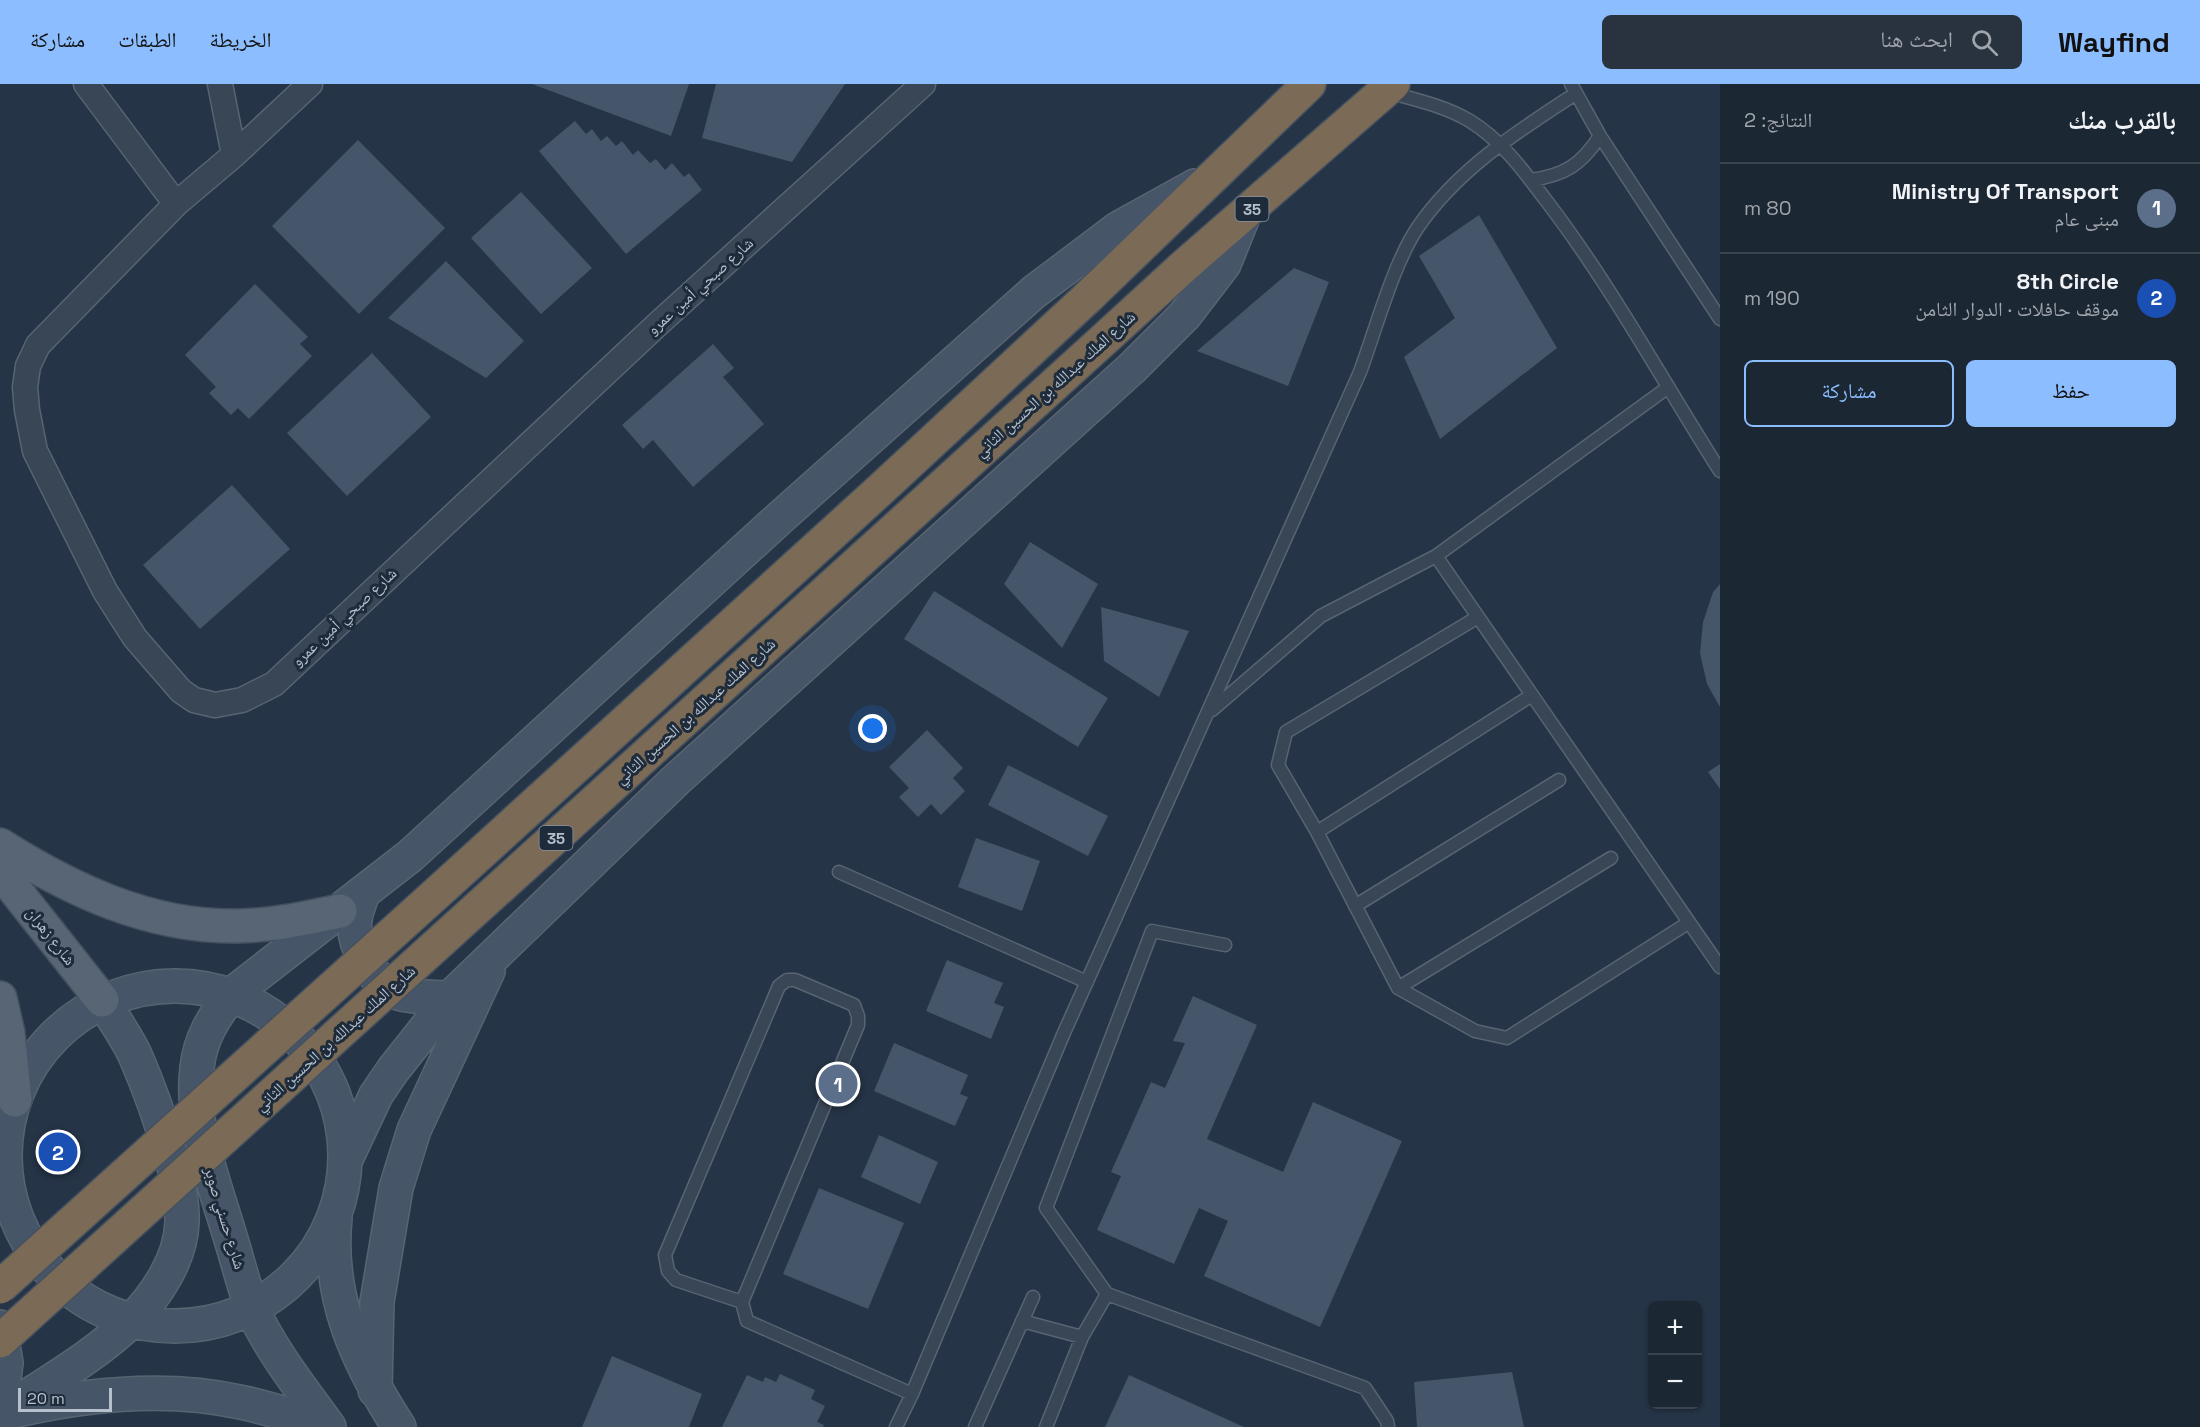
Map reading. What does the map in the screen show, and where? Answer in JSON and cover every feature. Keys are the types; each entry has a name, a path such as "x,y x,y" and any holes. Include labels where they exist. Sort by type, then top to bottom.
{"highway":[{"name":"35","path":"0,1287 429,901 889,482 1087,298 1309,84"},
{"name":"شارع الملك عبدالله بن الحسين الثاني","path":"0,1341 1184,266 1243,217 1389,87"}],"main road":[{"name":"شارع حسني صوبر","path":"328,1427 284,1364 253,1308 201,1136 197,1100 197,1069 203,1039 214,1016 231,995 410,856 782,516 1034,292 1119,228 1214,175"},
{"path":"345,1161 376,1095 450,998 676,780 1132,368 1185,315 1224,264 1243,217"},
{"path":"0,845 32,866 86,893 138,912 209,926 237,927 288,922 352,902 356,937 363,957 372,971 385,984 396,992 410,996 450,998"},
{"name":"شارع زهران","path":"0,871 102,1000"},
{"path":"375,1390 377,1302 396,1188 414,1130 496,955"},
{"path":"178,986 211,989 231,995 265,1011 285,1026 303,1043 318,1064 330,1087 339,1111 344,1136 345,1161 343,1186 335,1214 318,1248 294,1278 253,1308 226,1319 200,1324 170,1326 131,1321 88,1302 67,1287 33,1249 12,1202 3,1159 15,1100 32,1065 56,1035 102,1000 129,990 178,986"},
{"path":"0,998 8,1033 15,1100"},
{"path":"0,1414 94,1351 131,1321 150,1298 172,1262 182,1223 181,1199 165,1132 134,1053 102,1000"},
{"path":"335,1214 338,1292 345,1322 375,1390 399,1427"},
{"path":"0,1327 6,1364 0,1408"},
{"path":"0,1414 38,1405 102,1397 196,1395 240,1402 328,1427"}],"street":[{"path":"86,84 176,204"},
{"path":"220,84 234,155"},
{"name":"شارع صبحي أمين عمرو","path":"310,84 234,155 176,204 39,345 28,366 25,387 35,451 105,591 135,638 181,692 194,700 215,705 242,700 274,684 659,323 923,84"}],"lane":[{"path":"1389,87 1470,121 1500,144 1566,226 1616,300 1667,388 1720,471"},
{"path":"896,1427 1087,982 1360,372 1398,267 1418,228 1444,195 1500,144 1573,89 1600,136 1720,320"},
{"path":"1531,180 1552,177 1571,168 1588,154 1600,136"},
{"path":"1209,712 1321,616 1436,555 1667,388"},
{"path":"1436,555 1720,967"},
{"path":"1478,617 1286,732 1278,765 1317,831 1398,988 1475,1031 1507,1038 1688,923"},
{"path":"1317,831 1532,695"},
{"path":"1355,906 1559,780"},
{"path":"1398,988 1611,858"},
{"path":"839,872 1087,982"},
{"path":"1225,945 1152,931 1046,1208 1107,1294 1365,1388 1387,1421 1388,1427"},
{"path":"742,1302 676,1280 668,1271 665,1255 779,986 787,980 795,980 854,1005 858,1025 742,1302 747,1321 912,1394"},
{"path":"1046,1427 1082,1336 1107,1294"},
{"path":"975,1427 1033,1297"},
{"path":"1022,1321 1082,1336"}],"building":[{"path":"532,84 689,84 671,136"},
{"path":"716,84 845,84 792,162 702,138"},
{"path":"575,121 586,134 592,129 601,141 607,136 616,146 622,141 633,155 638,150 650,163 656,159 665,170 672,163 684,177 689,173 702,190 626,254 539,151"},
{"path":"358,140 445,228 359,314 272,226"},
{"path":"521,192 592,268 541,314 471,238"},
{"path":"1479,215 1557,348 1440,439 1404,357 1455,318 1419,256"},
{"path":"446,261 524,341 486,378 388,318"},
{"path":"1294,268 1329,282 1288,386 1197,351"},
{"path":"255,284 308,337 300,344 312,356 249,419 238,408 231,415 209,393 216,387 185,355"},
{"path":"713,344 734,368 723,377 764,424 693,487 653,440 643,449 622,425"},
{"path":"372,353 431,417 347,496 287,433"},
{"path":"232,485 290,549 200,629 143,565"},
{"path":"1030,542 1098,584 1062,648 1004,584"},
{"path":"1720,584 1720,707 1707,684 1700,653 1703,622 1713,592"},
{"path":"934,591 1108,698 1078,747 904,639"},
{"path":"1101,607 1189,631 1159,697 1104,661"},
{"path":"927,730 963,768 953,778 965,791 941,815 931,804 918,817 899,797 909,788 889,767"},
{"path":"1720,764 1720,789 1708,772"},
{"path":"1008,765 1108,816 1088,856 988,805"},
{"path":"976,838 1040,861 1022,911 958,887"},
{"path":"947,960 1003,983 994,1003 1004,1007 991,1039 926,1011"},
{"path":"1193,996 1257,1025 1207,1139 1283,1172 1313,1102 1402,1141 1320,1327 1204,1276 1228,1221 1199,1208 1174,1264 1097,1230 1121,1176 1111,1172 1151,1082 1165,1088 1185,1043 1173,1041"},
{"path":"894,1043 968,1075 960,1094 968,1097 955,1126 874,1091"},
{"path":"879,1135 938,1162 920,1204 861,1177"},
{"path":"819,1188 904,1223 868,1309 783,1274"},
{"path":"612,1356 702,1394 689,1427 582,1427"},
{"path":"1512,1372 1524,1427 1417,1427 1414,1382"},
{"path":"780,1374 815,1390 811,1399 825,1406 817,1422 824,1425 823,1427 722,1427 747,1375 763,1382 765,1377 776,1382"},
{"path":"1129,1375 1244,1427 1105,1427"}],"place":[{"name":"Ministry Of Transport","path":"838,1084"},
{"name":"8th Circle","path":"58,1152"}]}
